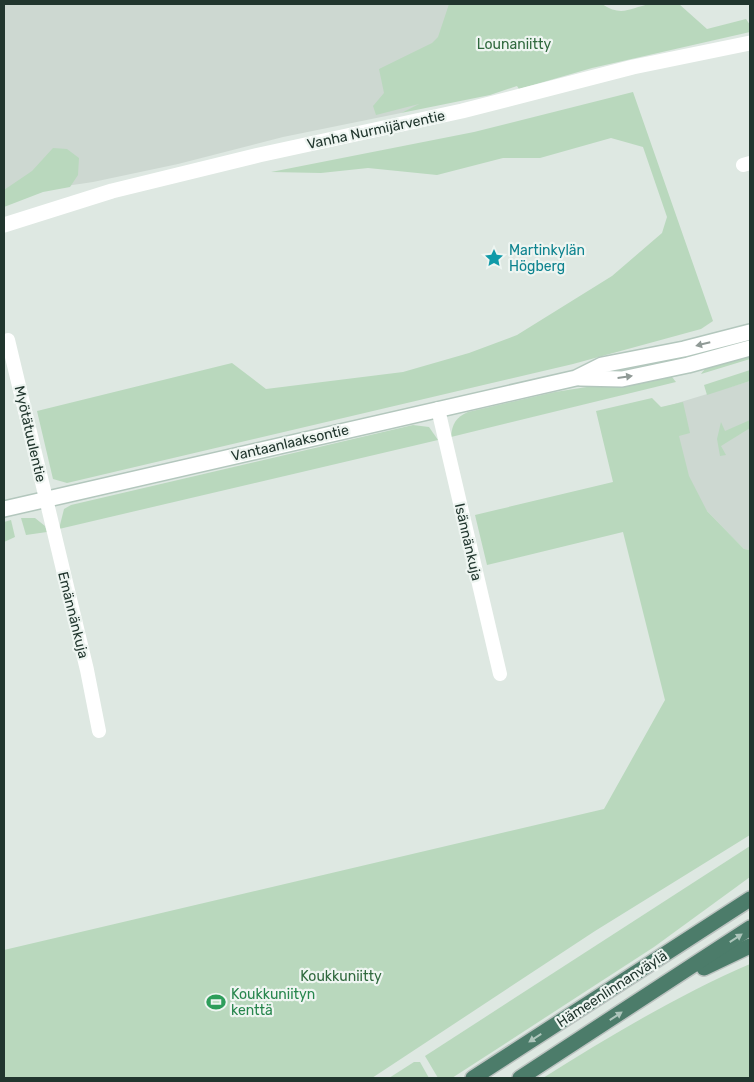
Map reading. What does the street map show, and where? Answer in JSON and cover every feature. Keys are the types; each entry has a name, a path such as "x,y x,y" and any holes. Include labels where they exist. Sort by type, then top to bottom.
{"highway":[{"name":"Hämeenlinnanväylä","path":"473,1078 750,899"},
{"name":"Hämeenlinnanväylä","path":"520,1078 750,928"},
{"path":"651,994 750,946"}],"main road":[{"name":"Vanha Nurmijärventie","path":"4,225 112,191 259,155 462,112 633,66 750,43"},
{"name":"Vantaanlaaksontie","path":"4,509 576,378 602,365 684,349 750,332"},
{"name":"Vantaanlaaksontie","path":"576,378 622,379 688,365 750,348"}],"street":[{"name":"Myötätuulentie","path":"8,340 45,499"},
{"name":"Isännänkuja","path":"438,409 500,674"},
{"name":"Emännänkuja","path":"45,499 87,670 99,731"}],"shaded area":[{"path":"4,4 463,4 481,76 401,113 283,137 178,164 93,182 39,190 4,202"},
{"path":"750,381 750,550 744,549 707,511 698,518 661,408"}],"green space":[{"name":"Lounaniitty","path":"654,3 679,4 707,29 746,19 750,25 750,32 592,68 519,89 517,86 490,95 401,113 419,104 376,115 373,106 384,93 379,69 432,43 438,37 449,4 602,4 621,11"},
{"path":"633,92 713,321 701,329 573,364 67,483 53,479 37,411 232,363 266,389 403,372 469,353 517,335 612,276 662,233 667,217 643,147 611,138 540,158 503,158 437,175 368,168 321,173 271,172 474,132"},
{"path":"53,148 67,149 79,158 78,175 70,187 43,192 4,207 4,190 32,171"},
{"path":"750,352 750,359 701,374 716,362"},
{"path":"750,370 750,381 707,395 704,385"},
{"path":"663,375 672,377 676,382 451,437 455,422 460,416 468,412 555,392"},
{"name":"Koukkuniitty","path":"652,398 661,407 683,402 690,433 679,436 689,476 707,511 744,549 750,550 750,835 595,931 372,1078 4,1078 4,950 604,809 665,700 623,532 487,565 475,515 613,482 596,411"},
{"path":"750,420 750,428 721,446 726,455 720,456 717,439 721,422 725,431"},
{"path":"413,425 429,427 438,440 59,529 64,509 71,505"},
{"path":"21,518 35,518 45,526 47,532 26,535"},
{"path":"11,520 15,537 4,542 4,522"},
{"path":"750,846 750,877 654,947 452,1078 438,1078 425,1056"},
{"path":"750,964 750,1078 543,1078 645,1017 697,989"},
{"path":"414,1062 420,1062 429,1078 389,1078"}],"place":[{"name":"Martinkylän Högberg","path":"494,258"},
{"name":"Koukkuniityn kenttä","path":"216,1002"}]}
